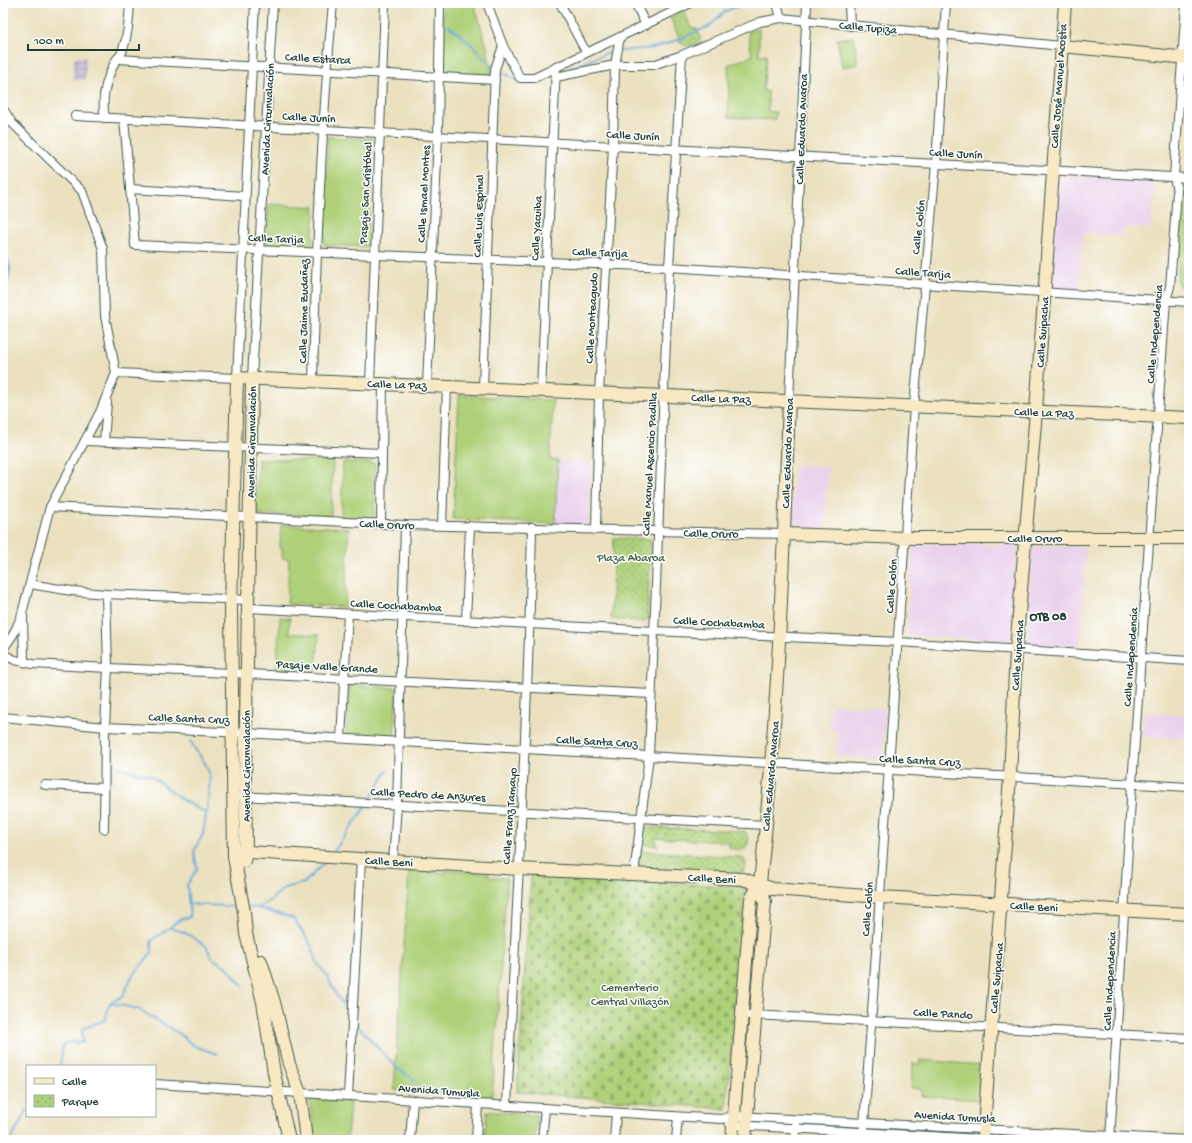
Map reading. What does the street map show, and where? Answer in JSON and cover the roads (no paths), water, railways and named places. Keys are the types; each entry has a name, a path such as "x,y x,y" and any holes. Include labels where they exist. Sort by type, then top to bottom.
{"street":[{"path":"105,118 103,109 103,90 116,59 121,54 127,34 130,3"},
{"name":"Avenida Circunvalación","path":"240,852 234,795 231,599 242,249 255,3"},
{"name":"Avenida Circunvalación","path":"273,3 252,378 246,796 240,852 239,881 246,934 263,1002 289,1140"},
{"name":"Calle Jaime Zudañez","path":"313,381 316,252 326,70 333,3"},
{"name":"Pasaje San Cristóbal","path":"370,383 385,3"},
{"name":"Calle Ismael Montes","path":"428,386 440,76 440,3"},
{"path":"487,3 503,46 520,78 534,78 691,3"},
{"path":"560,3 586,52"},
{"path":"635,3 646,24"},
{"path":"777,3 781,18"},
{"name":"Calle Eduardo Avaroa","path":"745,1140 765,902 760,883 772,763 780,637 807,3"},
{"path":"849,3 850,26"},
{"name":"Calle Colón","path":"863,1136 899,642 914,406 936,164 946,3"},
{"name":"Calle José Manuel Acosta","path":"1052,170 1065,3"},
{"name":"Calle Independencia","path":"1110,1138 1118,1034 1132,784 1166,300 1170,287 1177,191 1174,177 1186,57 1186,3"},
{"name":"Calle Tupiza","path":"556,77 615,65 653,65 682,55 760,22 781,18 806,22 1186,57"},
{"name":"Calle Monteagudo","path":"596,530 599,393 613,146 615,65 620,37"},
{"name":"Calle Luis Espinal","path":"484,388 495,80 494,69 503,46"},
{"name":"Calle Manuel Ascencio Padilla","path":"634,874 649,756 669,267 675,149 682,55"},
{"name":"Calle Estarca","path":"116,59 495,80"},
{"name":"Calle Yacuiba","path":"541,390 556,67"},
{"path":"3,109 12,123 82,191 103,249 106,323 116,373 85,441 50,507 23,611 13,635 3,650"},
{"name":"Calle Junín","path":"75,116 1189,178"},
{"name":"Calle Tarija","path":"124,119 136,245 669,267 1044,291 1189,302"},
{"name":"Calle Suipacha","path":"983,1136 1010,777 1016,650 1036,411 1052,170"},
{"path":"130,189 245,196"},
{"path":"116,373 237,378"},
{"name":"Calle La Paz","path":"237,378 1189,418"},
{"path":"381,524 384,384"},
{"path":"442,525 447,386"},
{"path":"104,442 107,395"},
{"path":"85,441 382,453"},
{"name":"Calle Oruro","path":"50,507 405,525 658,532 906,538 1189,538"},
{"path":"393,862 397,804 405,525"},
{"path":"466,621 470,526"},
{"name":"Calle Franz Tamayo","path":"507,1106 528,687 532,528"},
{"name":"Calle Cochabamba","path":"30,584 72,591 106,594 231,599 248,604 348,614 530,625 899,642 1189,661"},
{"path":"104,829 104,727 108,668 106,594"},
{"path":"23,611 24,662"},
{"path":"341,738 348,614"},
{"name":"Pasaje Valle Grande","path":"3,654 15,660 24,662 108,668 344,678 651,694"},
{"name":"Calle Santa Cruz","path":"3,717 104,727 341,738 1189,787"},
{"path":"45,785 104,788"},
{"name":"Calle Pedro de Anzures","path":"234,795 766,825"},
{"name":"Calle Beni","path":"240,852 518,869 744,879 760,883 774,889 880,897 1189,914"},
{"path":"348,1096 361,860"},
{"name":"Calle Eduardo Avaroa","path":"732,1140 751,899 760,883"},
{"name":"Avenida Circunvalación","path":"244,912 274,1002 288,1064 300,1093 306,1140"},
{"name":"Calle Pando","path":"743,1015 1189,1038"},
{"name":"Avenida Tumusla","path":"156,1084 722,1119 746,1122 796,1124 864,1123 928,1127 1001,1140"},
{"path":"410,1140 412,1100"},
{"path":"476,1140 478,1104"},
{"path":"542,1140 545,1108"},
{"path":"614,1140 616,1113"},
{"path":"676,1140 678,1117"},
{"path":"795,1140 796,1124"},
{"name":"Avenida Tumusla","path":"796,1124 863,1136 983,1136 1187,1140"},
{"path":"927,1136 928,1127"}],"waterway":[{"path":"620,51 653,48 667,44 710,26 724,12 745,3"},
{"path":"449,26 469,42 493,67"},
{"path":"570,68 605,54 616,52"},
{"path":"498,70 522,83 542,81"},
{"path":"3,263 5,269 3,278"},
{"path":"60,1065 63,1045 70,1042 83,1043 82,1029 105,1020 110,1003 123,996 131,978 152,952 151,941 181,919 190,917 187,885 197,869 194,851 203,834 210,782 206,765 195,750 191,741"},
{"path":"117,767 151,776 184,801 206,813"},
{"path":"369,801 387,771"},
{"path":"333,853 366,806"},
{"path":"258,908 272,899 284,888 304,883 326,861"},
{"path":"189,904 239,907"},
{"path":"248,907 258,908 293,918 312,946 317,963 327,976 337,996 349,1014"},
{"path":"170,928 184,932 206,946 212,958 227,967 243,986"},
{"path":"111,1003 138,1009 180,1034 194,1046 217,1054"},
{"path":"355,1023 398,1069 416,1081"},
{"path":"9,1140 12,1138 26,1112"}],"district":[{"name":"OTB 08","path":"1048,615"}],"park label":[{"name":"Plaza Abaroa","path":"631,557"},
{"name":"Cementerio Central Villazón","path":"630,994"}]}
